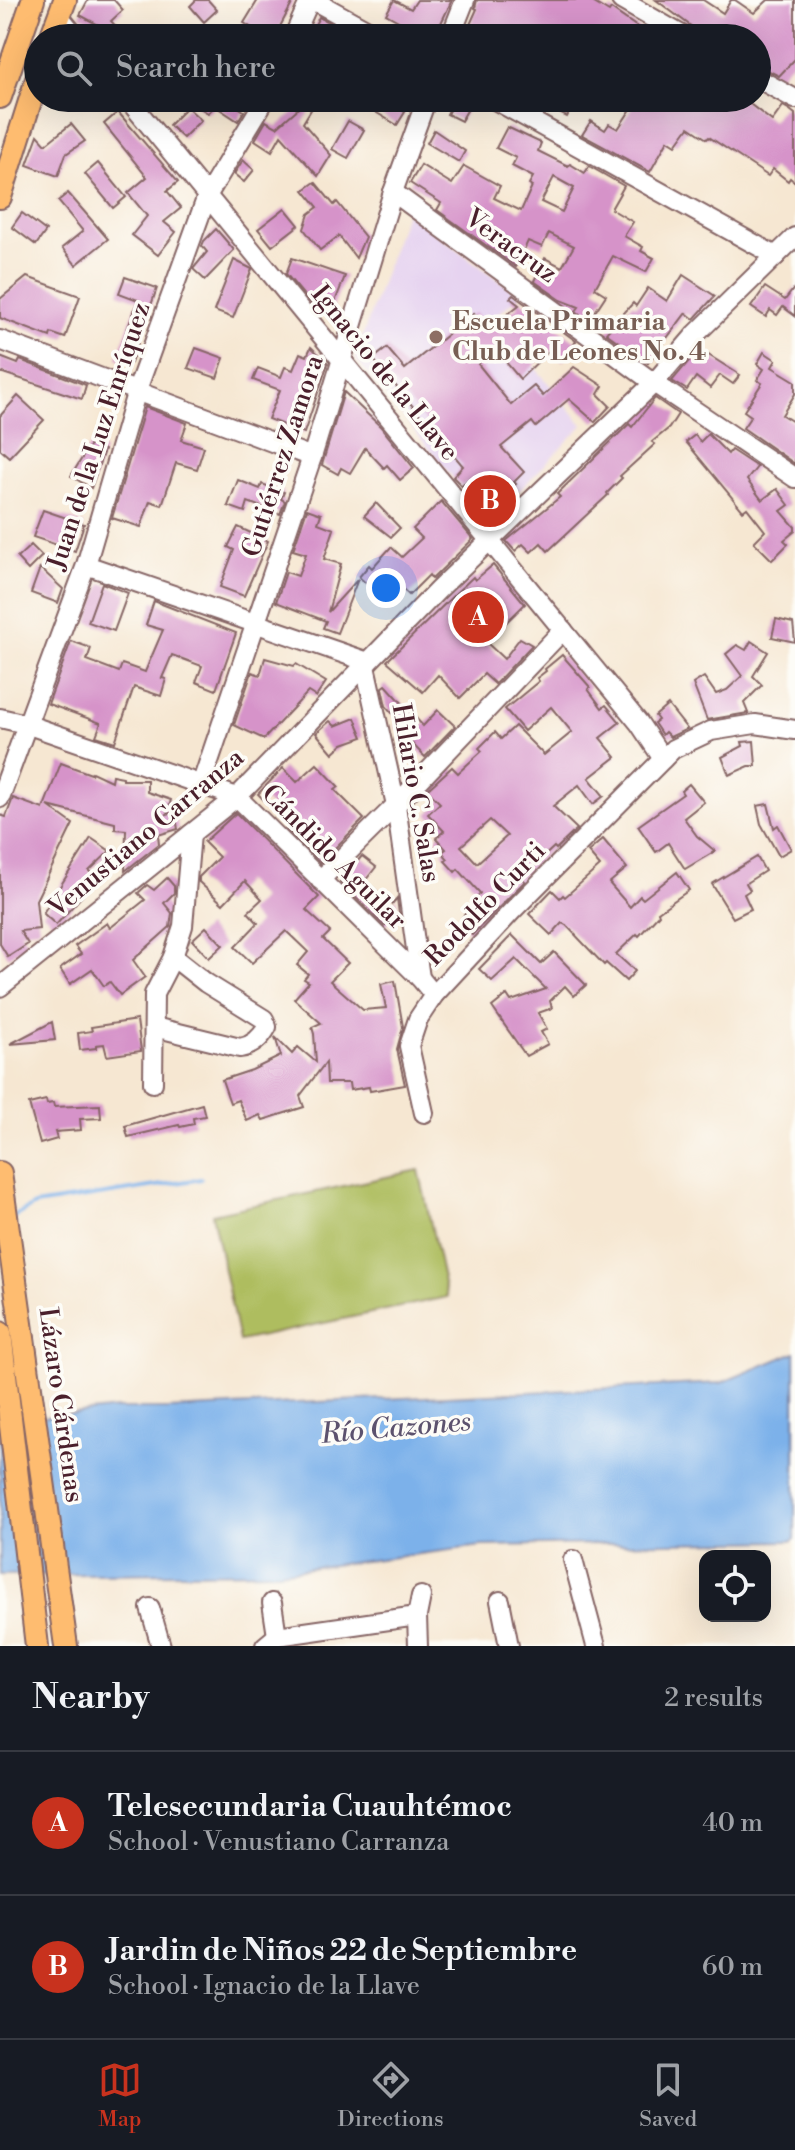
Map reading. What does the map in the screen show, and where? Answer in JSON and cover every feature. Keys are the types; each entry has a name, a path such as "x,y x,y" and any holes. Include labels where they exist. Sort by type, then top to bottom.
{"main road":[{"path":"25,24 33,0"},
{"path":"1,94 24,26"},
{"path":"0,197 26,112"},
{"name":"Lázaro Cárdenas","path":"0,1173 66,1646"},
{"path":"0,1333 37,1646"}],"street":[{"path":"300,24 311,0 356,24"},
{"path":"456,24 465,0"},
{"path":"621,0 663,24"},
{"path":"771,83 791,91"},
{"path":"1,94 24,104"},
{"name":"Ignacio de la Llave","path":"138,112 639,723 663,759"},
{"name":"Juan de la Luz Enríquez","path":"0,798 86,565 137,390 207,196 258,112"},
{"name":"Gutiérrez Zamora","path":"201,785 312,457 393,192 422,112"},
{"path":"516,112 776,256"},
{"name":"Veracruz","path":"393,192 654,383 795,478"},
{"name":"Venustiano Carranza","path":"0,987 237,797 489,540 654,383 696,334 795,237"},
{"path":"0,340 312,457"},
{"path":"86,565 366,664"},
{"path":"320,880 563,630"},
{"name":"Hilario C. Salas","path":"366,664 396,805 420,978"},
{"name":"Cándido Aguilar","path":"0,718 26,724 237,797 434,995"},
{"path":"663,759 673,749 711,731 755,724 795,730"},
{"name":"Rodolfo Curti","path":"424,1113 409,1046 418,1019 434,995 512,911 663,759"},
{"path":"153,1083 154,994 173,957 183,926 191,834"},
{"path":"154,1027 240,1048 249,1047 267,1027 264,1019 206,983 173,957"},
{"path":"573,1560 596,1646"},
{"path":"418,1646 417,1616 421,1596"},
{"path":"500,1601 509,1646"},
{"path":"272,1603 271,1641 417,1616"},
{"path":"150,1608 161,1646"}],"shaded area":[{"name":"Escuela Primaria Club de Leones No. 4","path":"406,212 520,296 493,317 583,425 489,522 355,358"}],"green space":[{"path":"419,1170 447,1297 239,1341 212,1214"}],"water":[{"name":"Río Cazones","path":"795,1352 795,1539 792,1541 482,1546 278,1572 0,1575 0,1422 117,1409 721,1383"}],"building":[{"path":"88,0 114,0 123,10 111,21 114,24 97,24 80,15"},
{"path":"196,0 208,0 217,10 204,22 190,6"},
{"path":"258,0 294,0 281,24 244,23"},
{"path":"394,0 411,9 417,0 452,0 441,24 402,24 386,14"},
{"path":"477,0 589,0 609,12 611,9 633,24 470,24"},
{"path":"656,0 703,0 723,13 731,0 735,0 754,13 768,0 795,0 795,59 779,76 771,72 771,24 688,24"},
{"path":"319,17 332,24 315,24"},
{"path":"783,106 795,114 795,182 790,178 788,181 773,169 768,176 689,127 676,145 668,140 650,172 582,135 591,121 605,130 609,124 618,129 629,112 760,112 772,121"},
{"path":"118,112 178,182 167,191 181,208 164,222 176,232 158,255 132,235 147,216 128,193 147,177 104,124"},
{"path":"182,112 192,112 201,120 183,138 169,125"},
{"path":"224,112 243,112 238,121"},
{"path":"294,112 310,112 303,123 331,155 318,176 281,135 272,151 255,140 266,121 277,127"},
{"path":"375,112 405,112 397,125"},
{"path":"448,112 466,112 461,121"},
{"path":"348,121 364,130 348,158 332,149"},
{"path":"71,124 85,141 66,154 58,176 27,165 38,135 46,144"},
{"path":"507,127 541,143 538,151 585,173 589,166 624,186 611,209 633,222 624,236 654,258 646,272 613,256 595,288 606,295 589,321 576,311 579,307 561,300 534,281 545,258 562,267 574,246 549,233 542,247 528,241 516,267 437,210 441,203 410,183 421,165 452,184 464,166 500,186 494,198 521,211 533,177 512,166 516,158 496,148","holes":["554,177 574,188 562,212 541,202"]},
{"path":"434,130 465,151 459,162 427,143"},
{"path":"243,160 254,170 244,182 234,174"},
{"path":"98,163 126,197 113,208 85,174"},
{"path":"315,182 334,205 337,202 365,237 356,258 339,236 320,250 304,229 309,214 318,207 304,190"},
{"path":"68,193 108,239 76,265 62,248 83,231 58,201"},
{"path":"285,208 299,225 272,246 258,229"},
{"path":"22,213 46,231 36,245 12,227"},
{"path":"216,229 234,250 205,280 193,269 207,252 202,246 204,241"},
{"path":"292,258 345,276 331,312 311,304 286,274"},
{"path":"234,260 252,269 233,318 214,311"},
{"path":"683,275 715,296 694,319 686,313 648,363 606,333 633,303 636,306 648,288 667,301"},
{"path":"27,277 80,296 65,338 51,333 50,337 0,318 0,299"},
{"path":"125,277 157,288 131,363 117,358 138,300 119,293"},
{"path":"765,287 785,300 795,287 795,316 783,307 777,315 770,310 766,317 751,307"},
{"path":"513,295 576,341 563,361 550,350 520,379 495,349 478,364 511,405 534,386 543,396 574,367 603,386 598,394 610,406 595,422 569,399 536,427 532,422 501,447 524,472 498,501 501,503 486,517 477,506 483,500 466,482 462,486 453,477 463,466 373,359 387,348 405,369 474,313 488,330 519,305 510,298"},
{"path":"311,347 328,363 304,433 268,419 280,390 253,380 258,368 281,377 285,367 293,370 300,353 307,356"},
{"path":"196,348 224,358 217,378 188,368"},
{"path":"699,349 740,375 733,384 720,375 710,388 696,377 687,390 672,381"},
{"path":"764,352 776,360 772,367 795,381 795,394 782,415 795,423 795,464 743,428 751,416 744,411 762,383 757,380 764,369 757,364"},
{"path":"0,357 18,364 20,360 86,385 82,399 0,372"},
{"path":"344,392 381,427 414,468 400,480 365,448 350,473 341,468 338,474 322,465"},
{"path":"18,396 44,420 9,457 0,449 0,416"},
{"path":"655,398 678,414 669,428 652,442 655,444 620,476 622,478 608,495 548,551 541,543 531,552 523,544 515,551 506,541 560,497 557,494 629,424 632,427"},
{"path":"145,407 187,423 181,440 204,447 197,469 176,463 162,505 150,501 141,527 112,518"},
{"path":"708,434 728,454 731,450 757,467 747,480 762,500 777,489 789,505 781,511 795,531 784,540 788,544 772,560 754,542 765,531 747,508 743,511 686,442 695,435 700,442"},
{"path":"90,445 104,450 91,488 71,476"},
{"path":"238,480 260,489 262,484 284,492 281,499 285,501 280,514 248,502 245,512 228,506"},
{"path":"441,501 473,539 432,579 429,575 409,595 392,579 378,594 359,577 391,547 402,557 422,538 413,529"},
{"path":"376,503 400,528 391,537 364,516"},
{"path":"307,509 321,514 318,523 334,529 324,559 341,564 328,612 358,579 337,633 323,628 326,621 276,602 286,572 298,576 306,554 293,550"},
{"path":"43,510 84,524 75,551 33,537"},
{"path":"238,527 268,541 244,596 220,587 234,550 228,547"},
{"path":"31,545 42,556 28,570 17,558"},
{"path":"493,565 525,604 486,642 504,659 520,638 532,645 495,684 484,674 460,698 438,675 423,692 387,661 473,577 475,580"},
{"path":"40,568 63,589 58,603 31,593"},
{"path":"102,583 128,593 114,631 88,622"},
{"path":"154,601 236,633 216,690 196,682 202,666 172,655 162,678 166,679 161,696 134,687 115,742 96,736 101,723 48,704 71,641 91,648 87,660 119,672 122,664 145,672 163,630 146,625"},
{"path":"776,619 793,623 795,642 772,637"},
{"path":"751,641 768,652 753,676 762,685 744,703 748,713 707,720 693,684 704,677 716,694 727,690 742,676 726,654 737,645 746,650"},
{"path":"562,655 590,687 588,689 602,708 606,705 620,722 600,738 616,757 589,778 604,796 593,804 579,785 553,806 577,829 521,878 525,881 472,935 464,927 469,923 462,918 480,893 458,869 455,872 445,861 448,859 442,852 446,849 436,838 444,831 428,814 440,803 427,790 452,767 458,773 482,751 479,748 495,732 501,739 515,726 544,755 572,732 551,707 524,731 505,709 539,681 537,678","holes":["490,820 507,836 477,863 461,846"]},
{"path":"265,658 296,664 326,682 316,697 308,692 264,739 234,725 252,672 260,675"},
{"path":"386,685 423,726 438,710 455,726 425,757 395,726 400,722 386,706 382,688"},
{"path":"668,705 687,729 670,737 665,732 662,735 654,723 658,720 655,716"},
{"path":"355,718 363,737 343,744 333,753 316,733 330,721 335,726"},
{"path":"754,741 756,766 729,775 722,757 743,746 742,742"},
{"path":"61,763 111,781 112,775 123,777 123,780 147,780 147,792 171,800 167,814 175,812 178,829 158,835 159,844 125,871 126,830 115,829 115,823 48,806 73,824 36,900 39,929 20,931 28,944 8,957 0,944 0,815 6,817 13,798 43,809"},
{"path":"317,764 339,787 335,790 364,819 320,863 287,830 290,826 258,794 283,768 297,782"},
{"path":"689,784 704,802 684,818 697,836 715,851 685,869 668,843 656,852 638,826 683,794 681,791"},
{"path":"768,804 774,828 778,825 791,849 779,856 761,824 757,806"},
{"path":"236,813 319,897 306,910 330,932 323,939 348,963 330,981 363,1010 386,1008 381,984 395,981 403,1027 397,1049 405,1085 370,1091 369,1087 350,1090 349,1083 327,1083 326,1062 300,1096 304,1107 263,1120 260,1115 247,1121 238,1100 230,1103 222,1080 281,1056 275,1037 292,1054 298,1047 316,1062 312,1027 321,1023 294,999 309,982 304,979 308,974 297,965 308,952 286,931 252,963 235,947 258,923 248,912 262,899 245,881 223,904 199,882 199,877 219,857 204,842"},
{"path":"91,838 110,851 89,871 97,879 56,925 43,913"},
{"path":"603,839 627,868 609,883 630,907 640,896 643,899 677,872 689,890 658,912 639,936 637,934 616,954 635,971 626,981 606,963 604,965 566,925 562,923 551,935 529,914 552,890 560,898 565,897 600,866 588,852"},
{"path":"362,856 376,867 365,881 392,904 397,898 399,914 384,926 340,882"},
{"path":"757,857 765,871 746,883 750,890 744,894 751,909 733,918 712,884"},
{"path":"167,878 174,886 174,893 164,903 172,913 170,927 133,960 145,977 120,995 110,982 104,986 92,969 70,984 60,969 81,954 75,946 107,923 110,928 145,900 138,893 147,885 154,890"},
{"path":"206,927 223,945 209,958 192,940"},
{"path":"512,935 541,964 554,952 586,985 574,996 565,986 550,1001 552,1008 538,1013 547,1029 541,1032 548,1044 526,1056 492,1007 507,995 511,1001 546,989 516,959 492,981 479,969"},
{"path":"137,1020 141,1051 107,1056 104,1044 80,1050 78,1033 92,1031 91,1027"},
{"path":"52,1022 55,1040 10,1044"},
{"path":"46,1100 54,1107 100,1105 101,1118 80,1119 81,1130 55,1132 57,1139 40,1144 29,1104"},
{"path":"202,1104 205,1116 193,1118 194,1124 128,1137 125,1126"}],"waterway":[{"path":"13,1217 35,1205 201,1179"}],"place":[{"name":"Escuela Primaria Club de Leones No. 4","path":"436,337"},
{"name":"Jardin de Niños 22 de Septiembre","path":"490,501"},
{"name":"Telesecundaria Cuauhtémoc","path":"478,617"}]}
